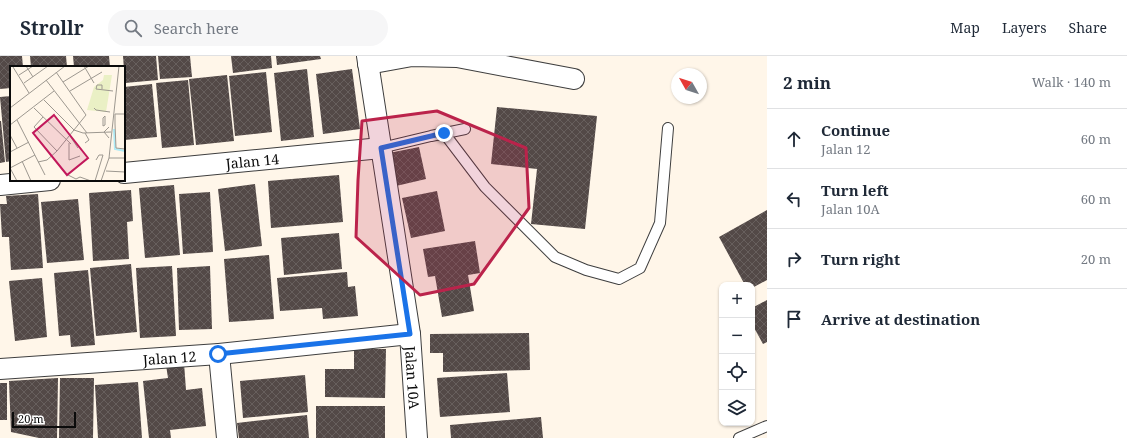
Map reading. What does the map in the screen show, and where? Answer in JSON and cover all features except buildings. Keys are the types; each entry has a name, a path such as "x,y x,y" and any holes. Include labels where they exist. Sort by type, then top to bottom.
{"street":[{"path":"368,60 412,56 457,57 574,79"},
{"name":"Jalan 10A","path":"368,60 410,334 417,438"},
{"name":"Jalan 14","path":"125,173 381,148"},
{"path":"0,185 40,181"},
{"name":"Jalan 12","path":"0,369 218,354 410,334"},
{"path":"218,354 227,438"}],"lane":[{"path":"444,133 485,187 555,257 586,270 618,279 640,268 660,223 668,128"},
{"path":"381,148 465,129"},
{"path":"739,438 767,426"}],"highlighted area":[{"path":"437,111 526,148 529,208 474,284 420,295 356,237 362,121"}],"route":[{"path":"218,354 410,334 381,148 444,133"}]}
